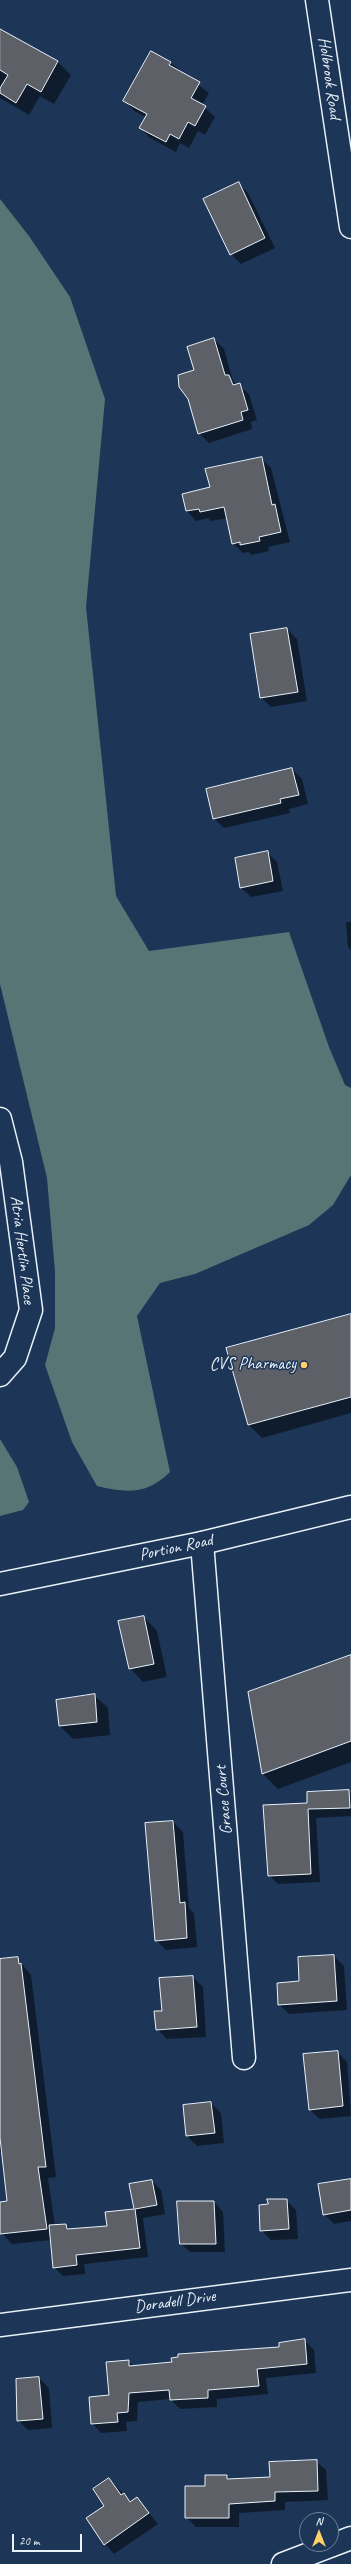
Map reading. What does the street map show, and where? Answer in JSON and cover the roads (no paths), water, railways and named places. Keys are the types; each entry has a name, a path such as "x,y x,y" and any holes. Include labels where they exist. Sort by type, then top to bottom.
{"street":[{"name":"Holbrook Road","path":"318,0 351,227"},
{"name":"Atria Hertlin Place","path":"0,1119 11,1162 31,1310 15,1358 0,1374"},
{"name":"Portion Road","path":"0,1584 202,1543 351,1507"},
{"name":"Grace Court","path":"202,1543 244,2058"},
{"name":"Doradell Drive","path":"0,2325 351,2280"},
{"path":"283,2564 351,2538"}],"place":[{"name":"CVS Pharmacy","path":"304,1365"}]}
